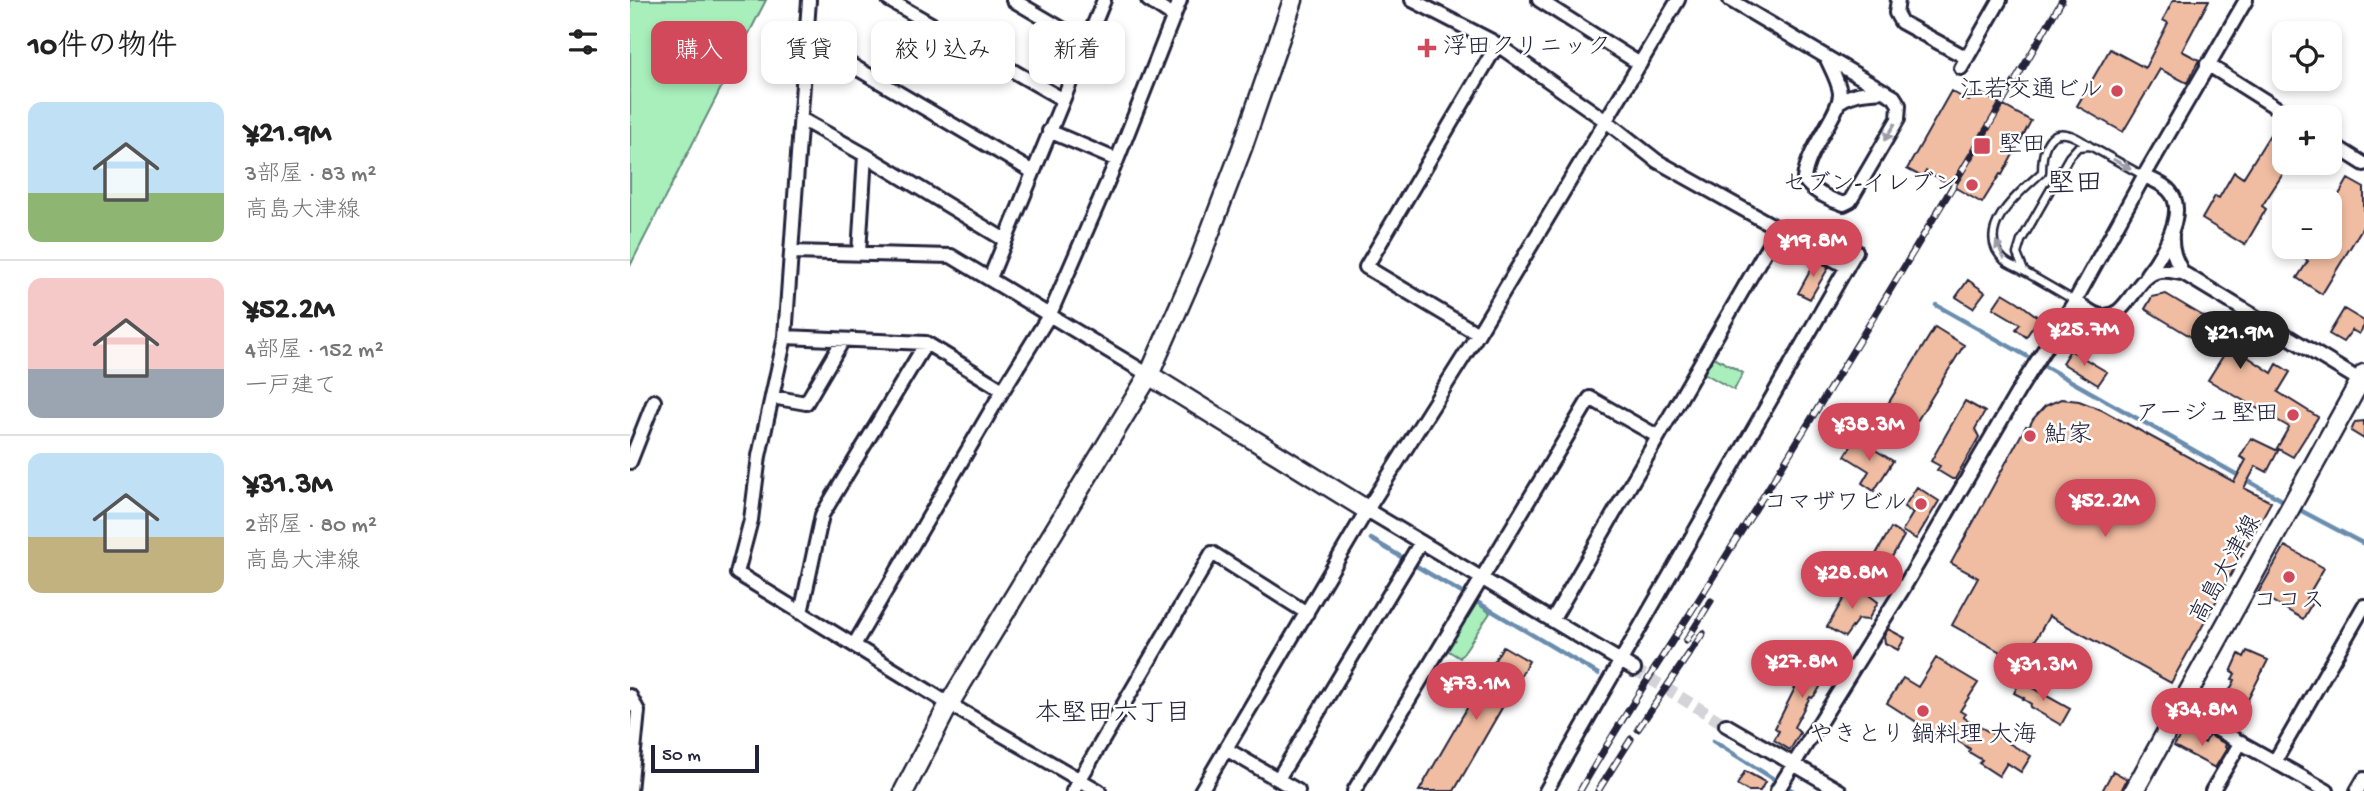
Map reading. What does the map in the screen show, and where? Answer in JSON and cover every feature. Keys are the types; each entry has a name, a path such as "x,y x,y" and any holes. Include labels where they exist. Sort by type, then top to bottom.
{"street":[{"path":"808,21 810,0"},
{"path":"890,0 1062,99"},
{"path":"1013,0 1049,21"},
{"path":"1095,21 1104,0"},
{"path":"1147,0 1174,17"},
{"path":"854,645 1050,314 1117,160 1180,0"},
{"path":"904,791 949,704 1149,375 1204,249 1293,0"},
{"path":"1412,0 1497,45 1606,121 1657,161 1847,267"},
{"path":"1539,0 1640,64"},
{"path":"1201,791 1367,510 1478,334 1678,0"},
{"path":"1730,0 1885,91 1894,97 1899,105 1898,119 1850,201 1844,204 1808,186 1804,179 1810,154 1839,102 1840,91 1826,57"},
{"path":"1898,0 1896,13 1901,22 1964,63 2000,0"},
{"path":"1780,786 1904,587 2020,388 2075,301 2207,64 2246,0"},
{"path":"1478,334 1367,267 1497,45"},
{"path":"2207,64 2272,105"},
{"path":"857,68 1033,172"},
{"path":"804,84 785,337 759,456 751,520 737,573 1076,785 1099,791"},
{"path":"990,278 1068,84"},
{"path":"1839,102 1864,92 1885,91"},
{"path":"801,119 1005,240"},
{"path":"1049,131 1117,160"},
{"path":"2342,150 2364,164"},
{"path":"859,253 865,155"},
{"path":"2144,176 2164,186 2174,198 2176,211 2171,245 2175,261 2183,273"},
{"path":"1553,619 1778,229"},
{"path":"2075,301 2098,316 2112,315 2124,307 2160,259 2172,230"},
{"path":"1546,791 1856,251"},
{"path":"791,252 951,256 1634,669"},
{"path":"2144,278 2157,272 2183,273 2363,379"},
{"path":"785,337 926,343 1003,390"},
{"path":"772,397 806,403 843,341"},
{"path":"801,613 822,515 926,343"},
{"name":"高島大津線","path":"2134,791 2363,379"},
{"path":"1354,791 1590,398 1657,436"},
{"path":"630,462 654,401"},
{"path":"1278,779 1421,542"},
{"path":"1076,785 1212,553 1307,613"},
{"path":"2274,761 2364,606"},
{"path":"630,696 638,711 631,791"},
{"path":"2179,708 2327,791"},
{"path":"1726,725 1840,791"},
{"path":"2212,791 2241,742"},
{"path":"1226,749 1298,791"},
{"path":"2357,791 2364,779"}],"lane":[{"path":"2075,301 2004,260 1995,244 1994,229 2002,213 2014,197 2042,172 2042,154 2047,141 2058,134 2069,134 2144,176"},
{"path":"2024,271 2017,254 2021,241 2069,158 2078,147 2090,146"},
{"path":"2042,172 2056,179"}],"green space":[{"path":"630,0 766,0 747,37 747,21 651,21 651,84 723,84 630,266"},
{"path":"1714,357 1743,373 1734,390 1704,373"},
{"path":"1477,603 1490,613 1460,658 1447,650"}],"building":[{"path":"2173,0 2209,0 2182,51 2199,60 2187,83 2160,69 2123,132 2077,106 2110,49 2145,68 2168,23 2163,20"},
{"path":"1975,90 2031,121 2002,175 2000,174 1982,203 1926,171 1922,177 1907,169 1951,91 1969,101"},
{"path":"2272,131 2272,175 2282,175 2262,206 2266,209 2245,245 2202,219 2215,196 2219,198 2234,172 2243,178"},
{"path":"2348,179 2364,188 2364,225 2322,294 2297,278 2308,261 2305,259 2342,259 2342,189"},
{"path":"1816,260 1829,267 1810,299 1798,293"},
{"path":"1968,280 1985,292 1973,308 1956,297"},
{"path":"2003,293 2039,318 2026,337 2016,329 2020,324 1993,308"},
{"path":"2166,294 2233,334 2227,343 2272,373 2277,364 2290,372 2278,392 2318,417 2293,457 2277,448 2289,427 2208,380 2223,356 2145,309 2152,297"},
{"path":"2344,309 2364,321 2364,326 2359,334 2352,330 2343,342 2329,334"},
{"path":"1935,327 1964,345 1909,434 1880,417"},
{"path":"2070,350 2107,372 2098,385 2062,363"},
{"path":"2061,399 2079,401 2102,410 2234,482 2246,460 2240,457 2251,438 2278,451 2267,472 2256,466 2244,488 2271,502 2171,683 2049,616 2022,664 1952,625 1978,578 1951,563 2026,426 2029,427 2045,406"},
{"path":"1965,401 1985,412 1975,429 1979,437 1955,479 1952,479 1937,470 1940,466 1931,461"},
{"path":"2364,421 2364,439 2351,431 2355,422"},
{"path":"1856,438 1893,461 1874,491 1862,483 1869,471 1845,456"},
{"name":"コマザワビル","path":"1917,487 1939,501 1916,539 1902,531 1913,513 1904,507"},
{"path":"1891,528 1904,536 1889,562 1885,562 1875,556"},
{"path":"2285,546 2324,568 2306,599 2312,603 2303,619 2258,593"},
{"path":"1857,586 1878,602 1868,620 1858,619 1845,637 1827,627 1848,591"},
{"path":"1888,629 1905,638 1898,650 1885,643 1884,636"},
{"path":"1503,646 1529,661 1454,791 1419,791"},
{"path":"2247,651 2268,660 2233,729 2215,718 2235,680 2232,679 2235,674 2231,672 2239,654 2244,657"},
{"path":"1817,653 1834,663 1816,694 1810,697 1794,727 1800,733 1790,750 1774,740 1779,731 1775,728 1796,686"},
{"path":"1936,658 1978,683 1960,711 1965,714 1963,717 2031,756 2021,772 2007,763 1999,776 1979,763 1982,760 1969,752 1970,749 1947,734 1943,739 1887,703 1903,678 1918,687"},
{"path":"2020,681 2070,709 2061,725 2030,707 2031,704 2014,693"},
{"path":"2183,731 2205,743 2209,735 2226,744 2227,748 2215,768 2174,746"},
{"path":"1745,771 1765,782 1760,791 1748,791 1737,785"},
{"path":"2113,771 2127,779 2121,791 2102,791"}],"waterway":[{"path":"1936,305 2289,504"},
{"path":"2296,508 2364,544"},
{"path":"1371,539 1598,674"},
{"path":"1713,741 1793,791"}],"tunnel":[{"path":"1634,669 1726,725"}],"railway":[{"path":"1580,791 1899,276 2062,0"},
{"path":"1686,641 1711,601"},
{"path":"1638,729 1703,633"},
{"path":"1598,791 1631,739"}],"place":[{"name":"浮田クリニック","path":"1427,48"},
{"name":"江若交通ビル","path":"2117,91"},
{"name":"堅田","path":"1982,146"},
{"name":"セブン-イレブン","path":"1972,185"},
{"name":"アージュ堅田","path":"2293,415"},
{"name":"鮎家","path":"2030,436"},
{"name":"コマザワビル","path":"1921,504"},
{"name":"ココス","path":"2289,577"},
{"name":"やきとり 鍋料理 大海","path":"1923,711"}],"district":[{"name":"堅田","path":"2075,185"},
{"name":"本堅田六丁目","path":"1113,715"}]}
